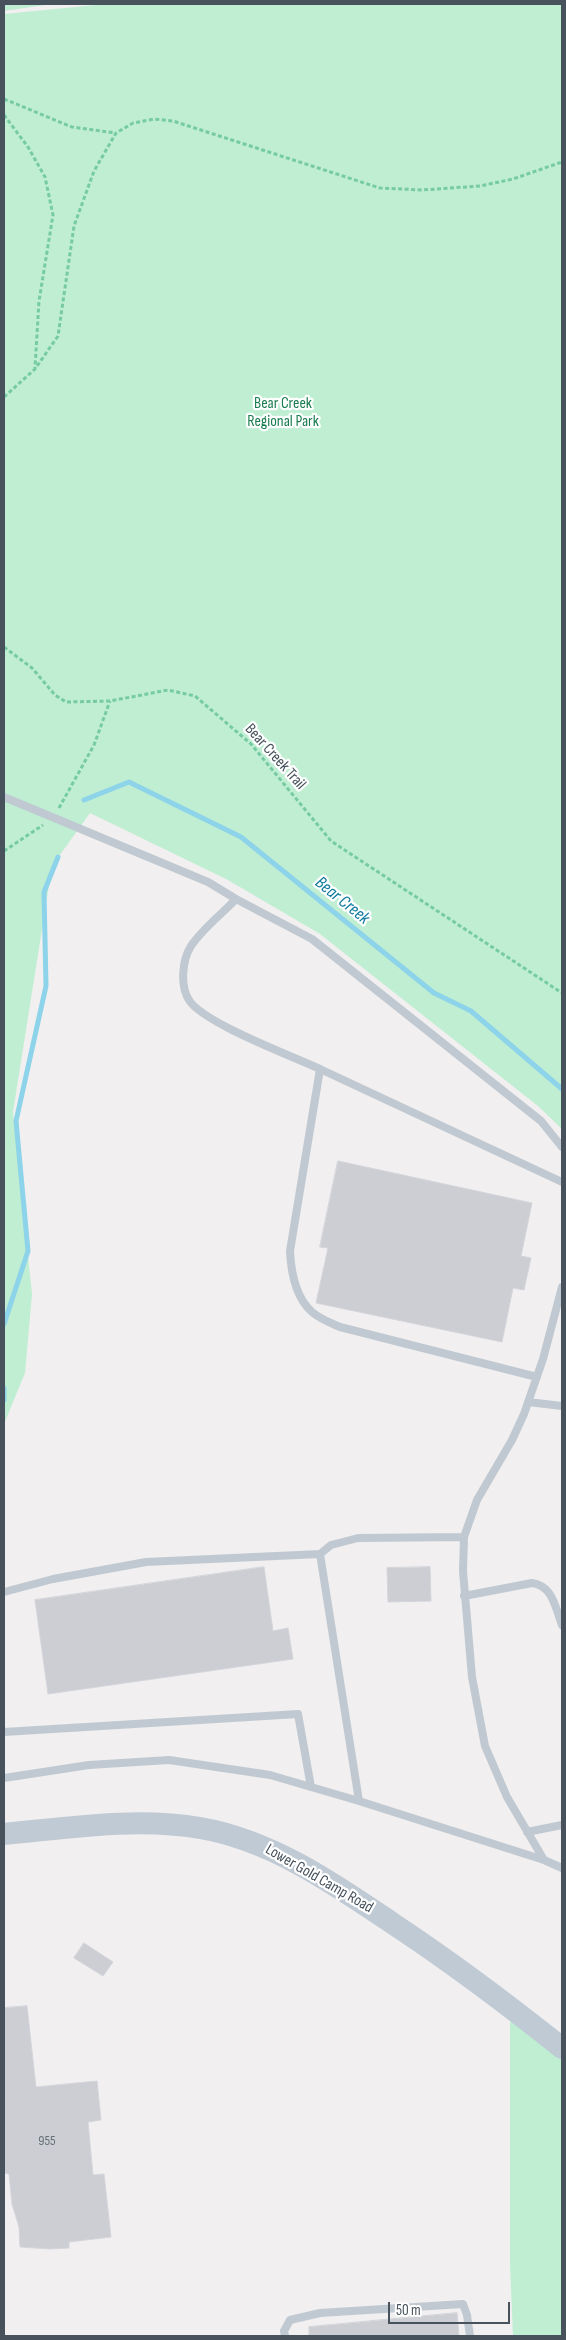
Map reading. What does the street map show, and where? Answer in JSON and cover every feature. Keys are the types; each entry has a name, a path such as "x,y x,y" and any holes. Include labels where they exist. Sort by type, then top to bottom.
{"street":[{"name":"Lower Gold Camp Road","path":"4,1834 72,1828 161,1824 199,1828 229,1834 257,1844 286,1857 350,1894 442,1956 510,2006 562,2048"}],"lane":[{"path":"4,798 208,882 236,900 312,939 542,1121 562,1147"},
{"path":"236,900 191,946 184,962 184,983 189,1000 206,1018 562,1182"},
{"path":"320,1069 290,1251 291,1269 301,1298 313,1313 340,1327 537,1377"},
{"path":"544,1860 507,1797 485,1746 472,1677 464,1596 464,1537 477,1500 512,1440 528,1402 537,1377 562,1287"},
{"path":"528,1402 562,1406"},
{"path":"4,1592 53,1579 146,1562 320,1554 331,1545 358,1538 464,1537"},
{"path":"320,1554 359,1801"},
{"path":"464,1596 532,1583 541,1584 548,1589 562,1624"},
{"path":"4,1732 298,1714 311,1787"},
{"path":"4,1778 89,1765 169,1760 270,1774 544,1860 562,1868"},
{"path":"527,1832 562,1825"},
{"path":"285,2336 284,2331 290,2320 320,2313 463,2304 467,2315 470,2336"}],"path":[{"path":"4,99 72,127 116,133"},
{"path":"4,115 28,147 45,177 53,214 39,301 35,369"},
{"path":"4,397 35,369 58,336 74,226 94,171 116,133 133,123 154,119 173,121 380,188 422,190 480,186 513,179 562,162"},
{"name":"Bear Creek Trail","path":"4,647 32,668 55,695 66,702 110,700 168,690 195,696 251,744 331,841 562,992"},
{"path":"4,851 53,817 94,745 110,700"}],"green space":[{"path":"4,4 52,4 4,11"},
{"name":"Bear Creek Regional Park","path":"106,4 562,4 562,1129 538,1106 320,934 228,880 90,813 52,866 13,1112 32,1294 25,1373 4,1424 4,14"},
{"path":"510,2006 562,2048 562,2336 513,2336 510,2264"}],"building":[{"path":"338,1161 532,1203 521,1256 531,1258 524,1290 513,1288 502,1342 316,1303 328,1248 320,1247"},
{"path":"264,1567 273,1631 288,1628 293,1659 48,1694 35,1600"},
{"path":"430,1567 431,1601 388,1602 387,1568"},
{"path":"84,1943 113,1962 103,1976 74,1958"},
{"path":"27,2006 36,2087 97,2081 101,2120 88,2122 93,2175 104,2174 111,2237 69,2242 69,2248 20,2247 19,2227 12,2204 9,2174 4,2173 4,2008"},
{"path":"457,2313 459,2336 309,2336 309,2327"}],"waterway":[{"name":"Bear Creek","path":"84,800 129,782 241,837 434,993 471,1011 562,1089"},
{"name":"Bear Creek","path":"4,1324 28,1251 16,1121 46,986 44,892 58,857"},
{"name":"Bear Creek","path":"4,1388 4,1400"}]}
